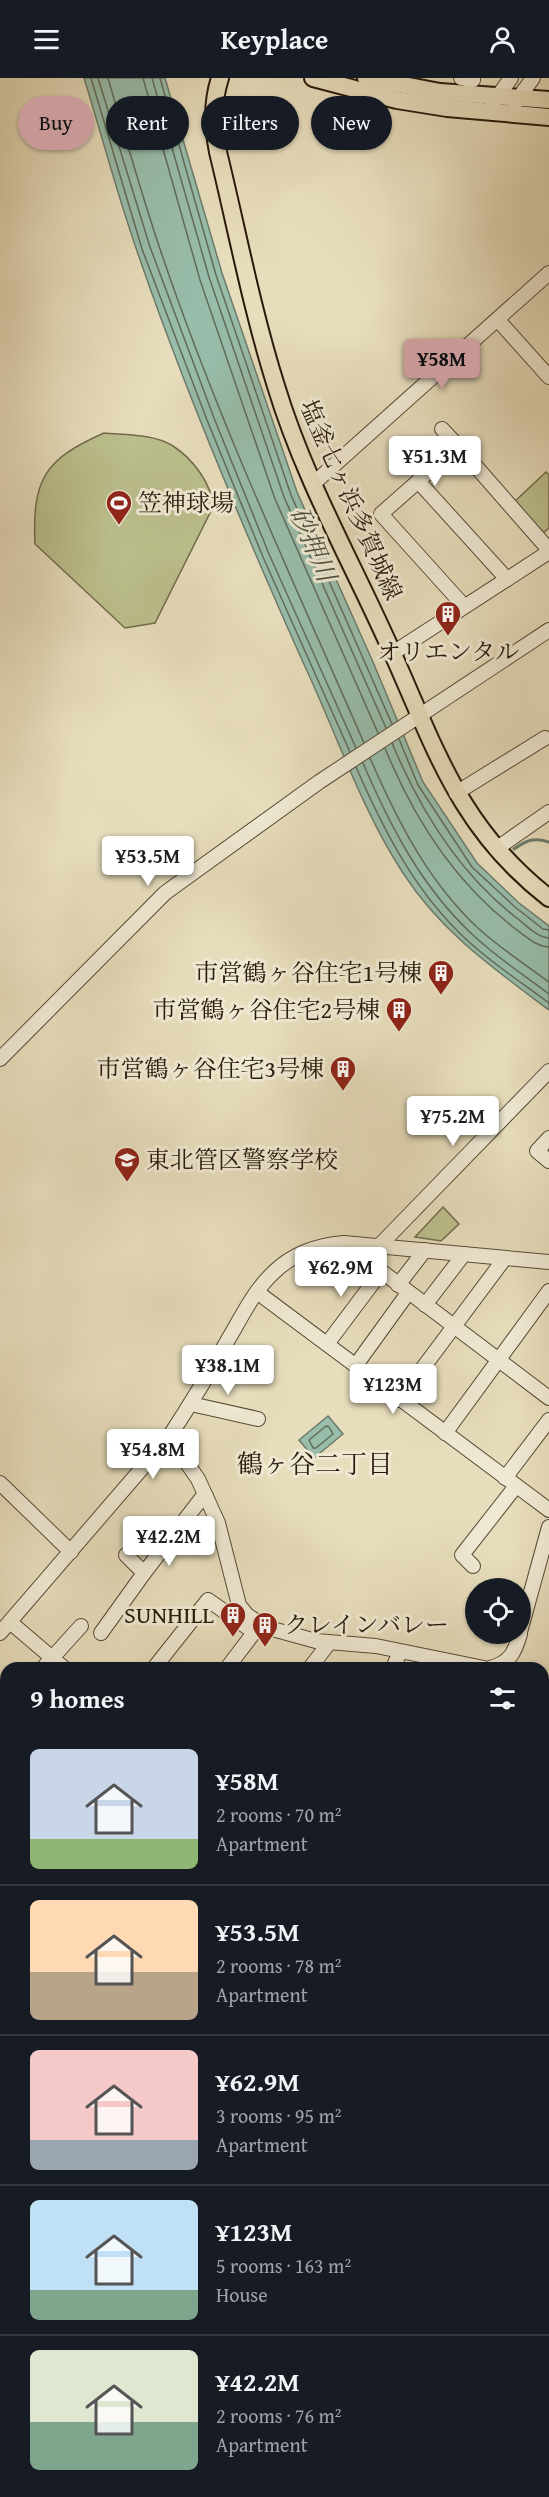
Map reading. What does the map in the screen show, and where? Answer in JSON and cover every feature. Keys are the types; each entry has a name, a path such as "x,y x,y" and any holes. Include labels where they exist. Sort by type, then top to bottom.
{"main road":[{"name":"塩釜七ヶ浜多賀城線","path":"220,78 213,127 218,152 276,387 314,483 393,653 414,719 467,812 496,849 549,898"},
{"path":"313,78 397,100 447,108 549,117"},
{"path":"366,78 549,100"}],"street":[{"path":"486,111 511,78"},
{"path":"508,112 533,78"},
{"path":"314,483 549,273"},
{"path":"498,320 549,377"},
{"path":"393,653 549,551 442,429"},
{"path":"458,446 381,513 464,606"},
{"path":"418,481 507,579"},
{"path":"0,1059 165,893 339,768 549,630"},
{"path":"456,793 545,738"},
{"path":"496,849 549,812"},
{"path":"379,1246 549,1071"},
{"path":"549,1138 537,1151 549,1161"},
{"path":"344,1243 452,1327 549,1398"},
{"path":"0,1633 169,1437 257,1292 274,1272 297,1255 324,1245 344,1243 549,1262"},
{"path":"356,1365 425,1250"},
{"path":"425,1305 464,1254"},
{"path":"399,1400 505,1258"},
{"path":"327,1344 381,1272"},
{"path":"444,1434 549,1291"},
{"path":"257,1292 444,1434 549,1510"},
{"path":"191,1404 258,1419"},
{"path":"473,1566 462,1555 549,1420"},
{"path":"169,1437 198,1479 206,1496 218,1523 239,1605 257,1628"},
{"path":"0,1483 71,1552"},
{"path":"101,1633 144,1573 201,1499 206,1496"},
{"path":"531,1593 549,1527"},
{"path":"126,1555 144,1573"},
{"path":"159,1662 208,1600 257,1628 329,1643 344,1642 452,1662"},
{"path":"9,1622 46,1662"},
{"path":"48,1662 81,1626"},
{"path":"232,1662 257,1628"},
{"path":"315,1662 329,1643"},
{"path":"512,1662 517,1644"},
{"path":"396,1662 400,1652"},
{"path":"506,1662 514,1654"}],"shaded area":[{"name":"笠神球場","path":"104,433 149,437 173,446 188,458 200,473 212,498 213,507 155,623 125,628 35,544 36,503 46,474 55,462 68,452"},
{"path":"546,472 549,475 549,528 542,534 513,503"},
{"path":"443,1207 459,1224 441,1241 415,1237"}],"water":[{"name":"砂押川","path":"84,78 165,78 170,96 106,96 106,150 186,150 222,273 297,492 373,662 423,782 477,863 519,903 549,926 549,1010 470,948 434,914 403,873 375,824 261,567 196,410 130,230 94,112 94,96 89,96"},
{"path":"328,1416 343,1434 314,1458 299,1440"}],"waterway":[{"path":"514,849 531,840 549,842"}],"place":[{"name":"笠神球場","path":"119,526"},
{"name":"オリエンタル","path":"448,637"},
{"name":"市営鶴ヶ谷住宅1号棟","path":"441,996"},
{"name":"市営鶴ヶ谷住宅2号棟","path":"399,1033"},
{"name":"市営鶴ヶ谷住宅3号棟","path":"343,1092"},
{"name":"東北管区警察学校","path":"127,1183"},
{"name":"SUNHILL","path":"233,1638"},
{"name":"クレインバレー","path":"265,1648"}],"district":[{"name":"鶴ヶ谷二丁目","path":"315,1464"}]}
